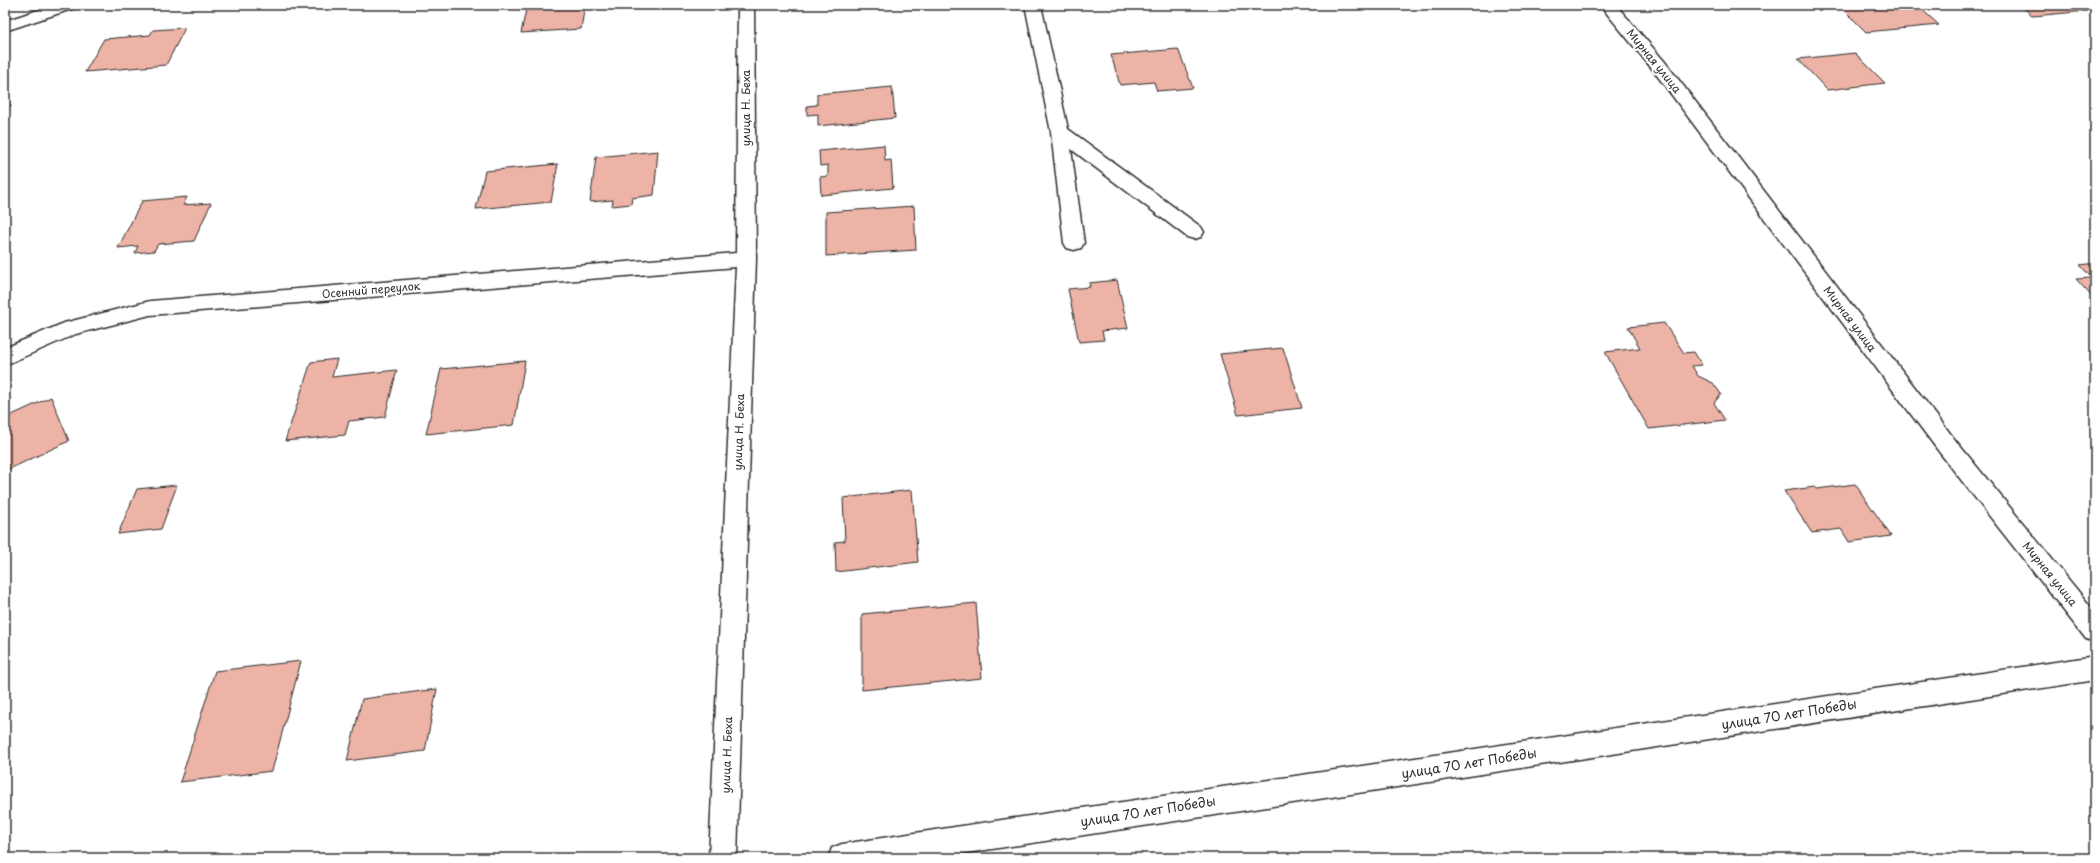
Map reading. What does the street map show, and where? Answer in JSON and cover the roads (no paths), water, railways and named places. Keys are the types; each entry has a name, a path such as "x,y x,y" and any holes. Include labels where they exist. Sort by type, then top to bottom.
{"street":[{"path":"5,26 69,5"},
{"name":"улица Н. Беха","path":"723,858 746,259 746,5"},
{"path":"1033,5 1060,132 1074,243"},
{"name":"Мирная улица","path":"1608,5 1659,66 1948,447 2095,631"},
{"path":"1060,132 1194,232"},
{"name":"Осенний переулок","path":"5,357 71,328 150,308 746,259"},
{"name":"улица 70 лет Победы","path":"842,858 2095,668"}]}
